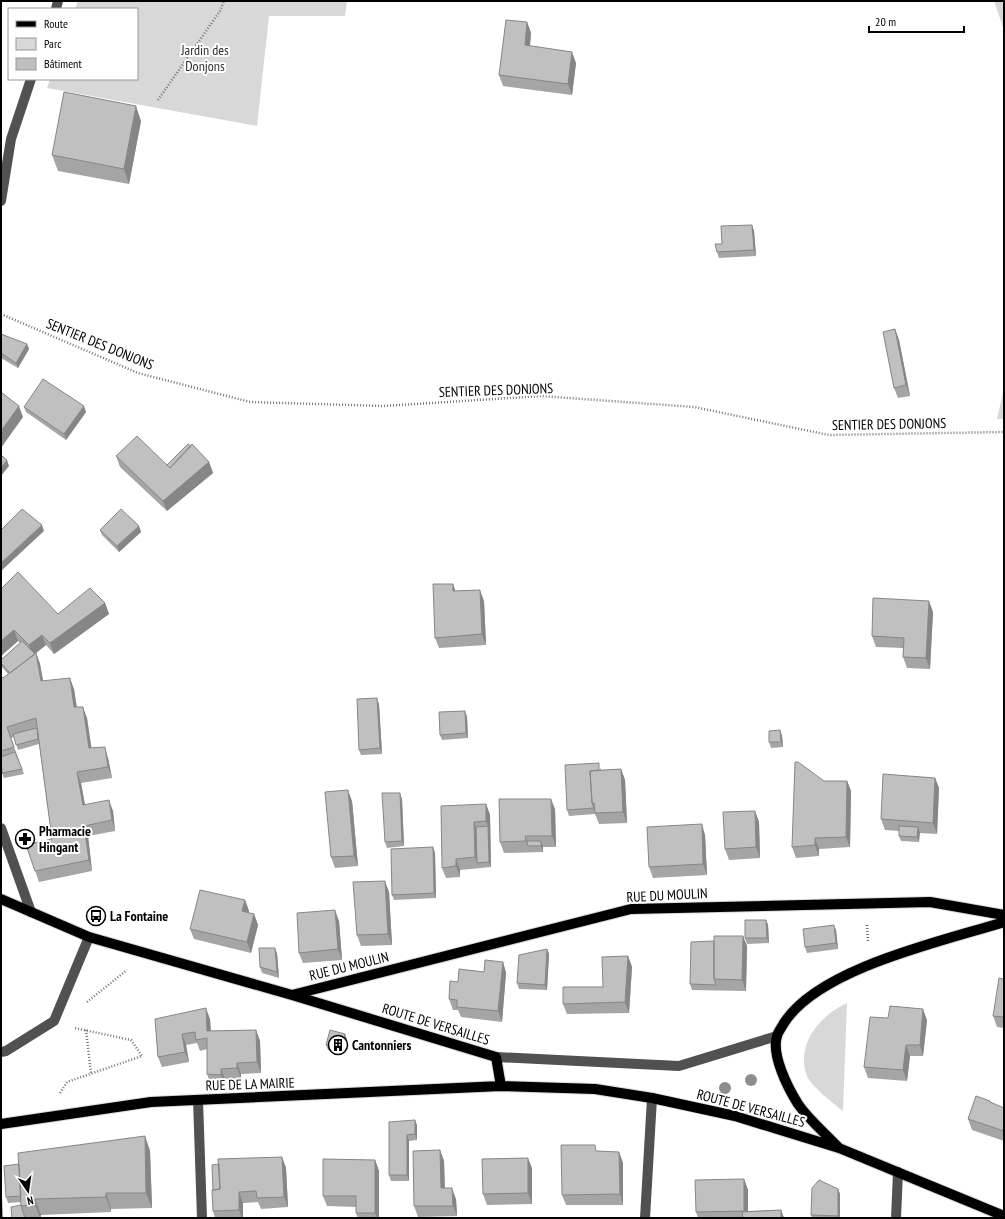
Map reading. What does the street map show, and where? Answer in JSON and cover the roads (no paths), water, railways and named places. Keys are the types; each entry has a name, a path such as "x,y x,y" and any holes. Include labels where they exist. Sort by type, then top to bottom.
{"main road":[{"name":"ROUTE DE VERSAILLES","path":"1,899 89,937 292,995 496,1057 501,1086 595,1089 652,1098 735,1116 838,1148 1004,1216"},
{"name":"RUE DU MOULIN","path":"292,995 631,909 865,902 930,902 1004,915"},
{"path":"838,1148 799,1105 783,1076 777,1055 776,1036 792,1011 815,992 870,964 1004,922"},
{"name":"RUE DE LA MAIRIE","path":"1,1124 151,1102 501,1086"}],"street":[{"path":"1,201 11,139 31,80"},
{"path":"1,828 31,912"},
{"path":"1,1052 6,1051 54,1022 89,937"},
{"path":"496,1057 679,1066 776,1036"},
{"path":"645,1218 652,1098"},
{"path":"198,1100 202,1218"},
{"path":"896,1218 898,1172"}],"place":[{"name":"Pharmacie Hingant","path":"25,839"},
{"name":"La Fontaine","path":"96,916"},
{"name":"Cantonniers","path":"338,1045"}],"park label":[{"name":"Jardin des Donjons","path":"205,58"}]}
